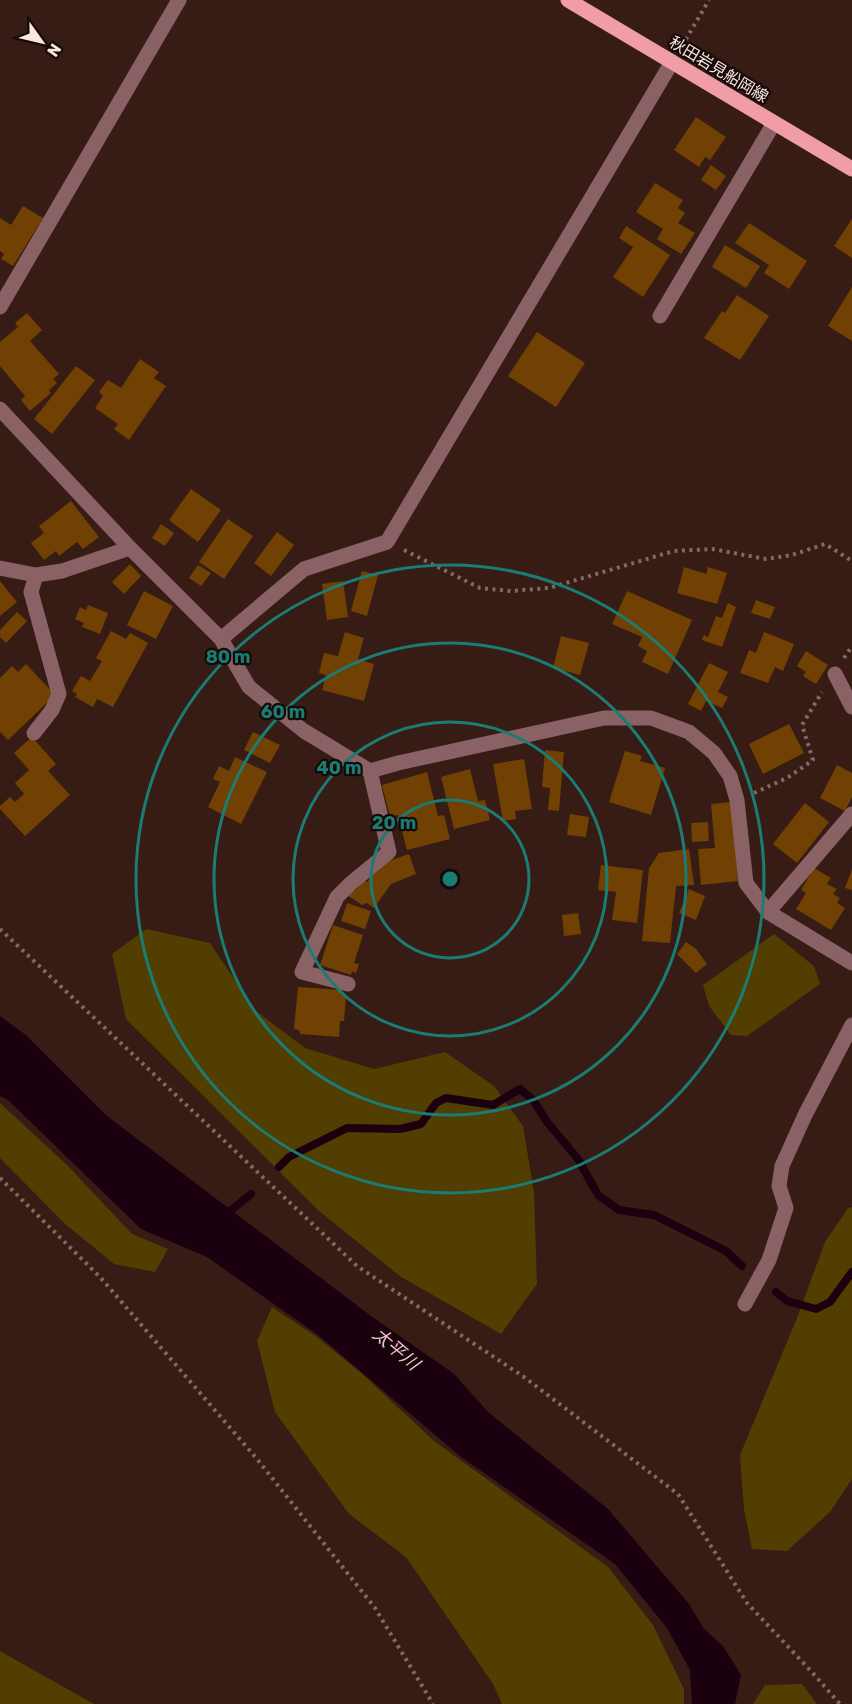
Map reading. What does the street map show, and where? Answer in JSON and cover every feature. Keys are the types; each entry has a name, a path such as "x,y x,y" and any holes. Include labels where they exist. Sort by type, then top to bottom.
{"main road":[{"name":"秋田岩見船岡線","path":"568,0 852,169"}],"street":[{"path":"0,307 179,0"},
{"path":"221,639 304,569 387,542 672,62"},
{"path":"660,316 774,123"},
{"path":"0,409 130,548 221,639 249,687 304,731 370,771 389,852 351,883 338,897 302,972 348,984"},
{"path":"0,568 36,575 62,571 130,548"},
{"path":"34,733 52,710 59,694 31,592 36,575"},
{"path":"835,674 852,707"},
{"path":"370,771 604,718 651,718 689,732 714,753 730,776 736,800 746,883 768,912 852,963"},
{"path":"768,912 852,814"},
{"path":"745,1304 770,1260 786,1208 779,1185 782,1166 805,1115 852,1025"}],"path":[{"path":"672,62 709,0"},
{"path":"387,542 480,588 511,591 549,588 674,551 712,549 766,559 792,555 825,544 852,561"},
{"path":"736,800 788,778 813,760 802,725 852,646"},
{"path":"0,929 357,1266 524,1377 678,1494 747,1603 840,1704"},
{"path":"0,1178 100,1277 257,1459 375,1608 434,1704"}],"shaded area":[{"path":"146,929 210,943 256,1011 305,1048 374,1069 445,1052 494,1086 523,1126 534,1192 537,1284 501,1334 401,1277 319,1211 126,1019 112,954"},
{"path":"774,934 814,966 820,984 747,1036 731,1035 709,1006 703,985"},
{"path":"0,1103 68,1166 132,1234 168,1249 155,1272 114,1264 64,1223 0,1158"},
{"path":"852,1207 852,1479 830,1512 787,1551 752,1549 744,1509 740,1455 797,1318 825,1242 848,1208"},
{"path":"272,1307 317,1337 360,1372 434,1441 608,1567 653,1625 684,1689 684,1704 502,1704 493,1684 406,1557 349,1514 275,1412 257,1341"},
{"path":"0,1651 7,1655 94,1704 0,1704"},
{"path":"802,1684 817,1704 753,1704 765,1685"}],"water":[{"name":"太平川","path":"0,1016 26,1035 107,1116 371,1316 453,1373 488,1412 608,1509 689,1604 704,1629 723,1646 741,1675 735,1704 692,1704 690,1670 667,1628 615,1564 461,1457 318,1335 207,1257 141,1229 8,1100 0,1096"}],"building":[{"path":"696,117 726,137 710,160 705,157 699,167 674,150"},
{"path":"711,165 726,176 716,190 701,180"},
{"path":"655,183 683,200 678,208 685,213 678,223 695,233 681,254 657,239 663,229 636,212"},
{"path":"23,206 43,218 13,266 1,259 4,254 0,251 0,218 11,225"},
{"path":"852,219 852,258 834,246"},
{"path":"749,223 807,261 789,289 764,273 769,265 735,243"},
{"path":"626,226 670,255 643,297 613,277 633,247 619,238"},
{"path":"725,245 760,266 746,288 712,267"},
{"path":"852,287 852,341 828,326"},
{"path":"737,295 769,316 740,360 704,338 722,311 725,313"},
{"path":"27,313 42,330 30,341 59,374 53,379 57,383 49,390 51,393 30,411 21,400 25,396 0,366 0,342 18,327 15,323"},
{"path":"537,332 585,363 556,407 508,376"},
{"path":"140,359 159,372 154,378 166,386 129,440 114,429 118,424 95,408 103,396 99,392 108,380 121,388"},
{"path":"76,366 95,380 52,434 34,419"},
{"path":"191,489 221,510 198,542 169,520"},
{"path":"71,501 99,537 83,549 77,542 59,556 56,551 44,560 31,543 44,533 39,526"},
{"path":"228,519 253,536 224,579 199,562"},
{"path":"161,524 174,533 165,546 152,538"},
{"path":"277,532 294,545 271,576 254,563"},
{"path":"130,564 141,576 124,594 112,582"},
{"path":"198,565 211,573 201,586 189,578"},
{"path":"684,567 706,574 708,567 727,573 717,604 677,593"},
{"path":"362,571 378,575 367,616 351,611"},
{"path":"0,581 17,602 0,616"},
{"path":"343,581 348,617 327,620 322,584"},
{"path":"144,591 173,606 156,639 127,625"},
{"path":"627,591 692,620 668,674 642,662 647,651 638,646 642,637 612,624"},
{"path":"756,600 775,607 770,619 751,613"},
{"path":"728,603 736,607 722,647 702,640 704,635 708,637 716,616 722,618"},
{"path":"88,605 108,613 100,634 82,627 84,623 75,619 80,607 86,610"},
{"path":"17,612 27,621 6,643 0,637 0,630"},
{"path":"111,631 126,639 130,633 148,643 113,707 97,699 93,707 75,697 77,694 72,691 81,676 90,681 102,661 96,658"},
{"path":"345,632 364,638 358,659 374,664 364,701 322,690 326,675 319,673 324,653 338,656"},
{"path":"764,632 794,644 783,671 775,667 768,683 740,673 749,650 756,653"},
{"path":"561,636 589,643 580,675 553,668"},
{"path":"806,651 828,665 816,684 803,676 806,672 797,666"},
{"path":"709,663 728,672 718,692 728,697 722,708 706,701 701,711 688,704"},
{"path":"26,664 55,695 8,740 0,732 0,678 12,666 18,672"},
{"path":"789,724 804,753 763,774 749,744"},
{"path":"253,732 280,745 270,763 244,750"},
{"path":"32,737 56,764 48,771 70,795 25,836 0,809 0,806 10,797 15,802 24,794 15,783 29,770 14,753"},
{"path":"545,750 564,752 559,811 548,810 550,788 542,787"},
{"path":"625,751 642,756 640,761 665,768 651,815 609,802"},
{"path":"235,757 267,772 241,824 208,807 220,782 213,779 219,766 229,771"},
{"path":"524,759 532,809 515,811 516,819 503,821 493,764"},
{"path":"837,765 852,773 852,797 845,811 820,798"},
{"path":"470,769 478,801 485,800 490,820 454,829 441,777"},
{"path":"427,772 438,816 444,815 450,839 407,850 398,815 390,817 382,785"},
{"path":"732,802 738,881 701,885 698,849 715,848 711,804"},
{"path":"805,803 829,822 797,863 773,844"},
{"path":"570,814 589,817 586,837 567,835"},
{"path":"708,822 709,841 692,842 691,823"},
{"path":"689,849 694,885 676,886 670,943 642,941 649,868 659,853"},
{"path":"409,854 416,874 391,884 374,908 367,903 362,905 347,895 352,887 356,890 362,879 367,882 383,863"},
{"path":"601,865 643,870 637,923 612,920 616,892 598,890"},
{"path":"814,868 831,878 827,884 837,889 833,894 840,898 837,903 845,908 831,930 796,909 806,893 801,890"},
{"path":"852,869 852,890 845,888"},
{"path":"689,889 705,896 696,920 679,913"},
{"path":"347,903 371,911 365,929 341,921"},
{"path":"578,913 581,934 564,936 562,915"},
{"path":"333,925 363,935 354,963 359,964 356,973 352,971 351,975 320,965"},
{"path":"686,942 696,949 707,964 696,973 677,954"},
{"path":"298,987 342,990 342,995 346,996 344,1021 340,1021 339,1037 300,1034 299,1030 294,1029"}],"waterway":[{"path":"279,1167 289,1157 347,1128 400,1129 421,1124 436,1103 446,1098 493,1105 520,1089 533,1100 547,1122 578,1159 598,1195 619,1210 654,1215 726,1251 742,1266"},
{"path":"224,1216 251,1194"},
{"path":"776,1292 787,1301 816,1309 830,1302 852,1272"}]}
